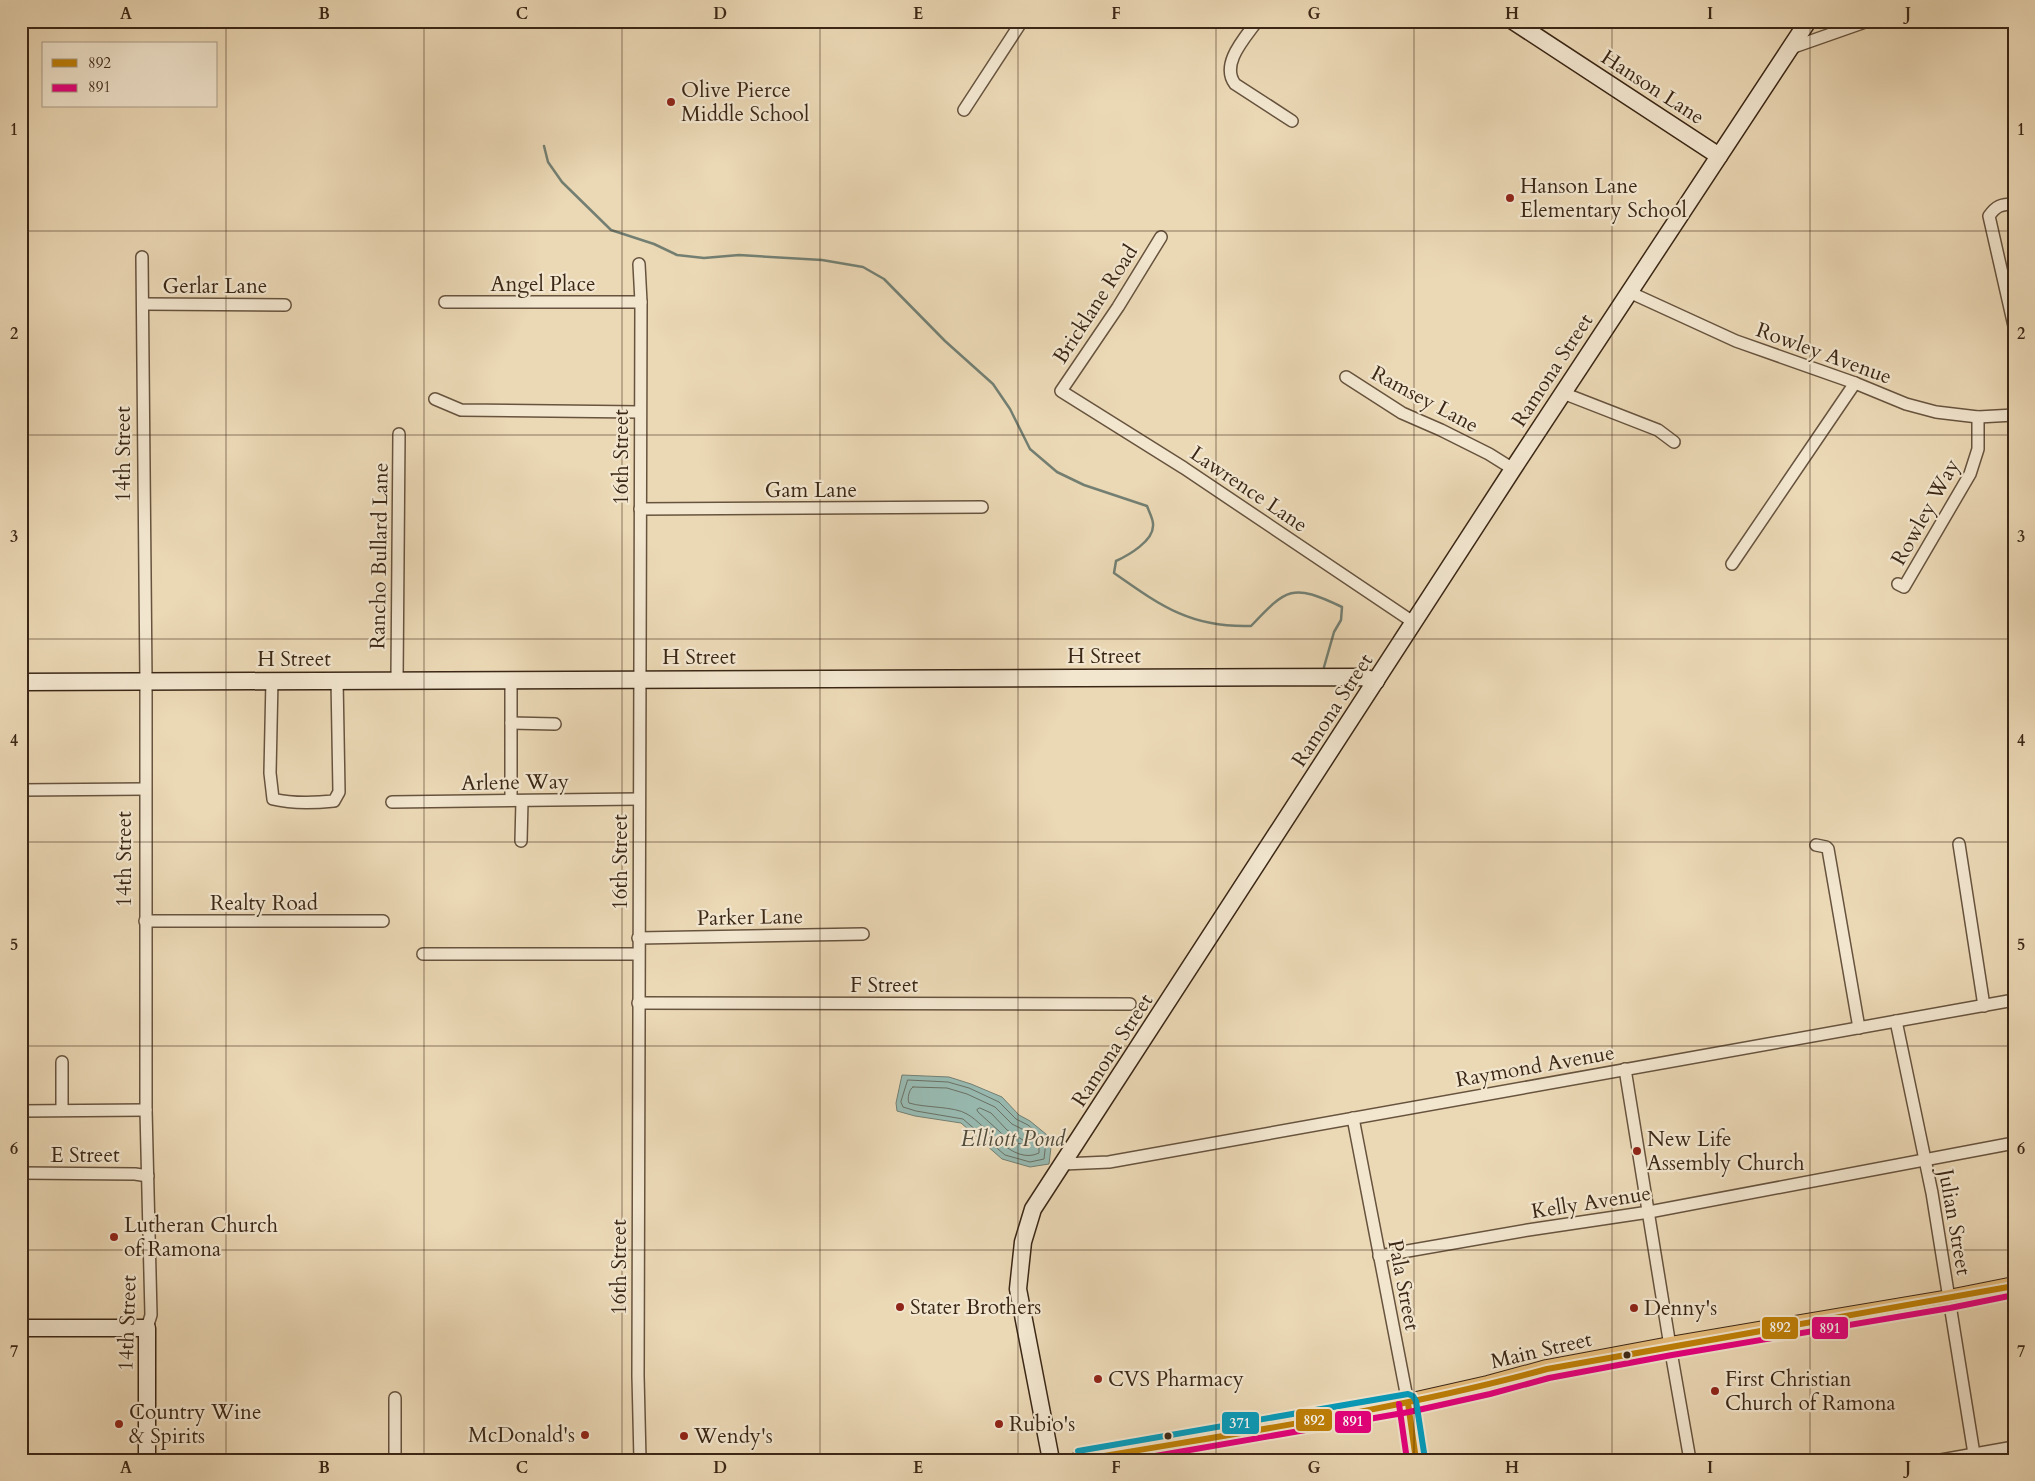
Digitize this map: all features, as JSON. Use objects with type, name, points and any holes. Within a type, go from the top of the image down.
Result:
[{"type":"main road","name":"Main Street","points":[[1080,1460],[1408,1403],[1488,1385],[1547,1369],[2014,1286]]},
{"type":"street","points":[[964,110],[1022,21]]},
{"type":"street","points":[[1257,21],[1232,59],[1229,71],[1230,77],[1235,84],[1292,121]]},
{"type":"street","name":"Hanson Lane","points":[[1513,21],[1719,156]]},
{"type":"street","name":"Ramona Street","points":[[1051,1460],[1018,1289],[1023,1242],[1033,1209],[1413,622],[1808,21]]},
{"type":"street","points":[[1791,48],[1868,21]]},
{"type":"street","points":[[2014,204],[2002,204],[1995,207],[1989,216],[2014,326]]},
{"type":"street","name":"Bricklane Road","points":[[1061,391],[1118,307],[1161,236]]},
{"type":"street","name":"14th Street","points":[[142,257],[144,304],[146,681],[146,1110],[151,1315],[148,1328],[146,1460]]},
{"type":"street","name":"16th Street","points":[[639,264],[641,302],[638,938],[638,1376],[640,1460]]},
{"type":"street","name":"Rowley Avenue","points":[[1629,292],[1736,340],[1855,383],[1906,404],[1936,412],[1978,417],[2014,415]]},
{"type":"street","name":"Angel Place","points":[[445,302],[641,302]]},
{"type":"street","name":"Gerlar Lane","points":[[144,304],[285,305]]},
{"type":"street","name":"Ramsey Lane","points":[[1346,377],[1402,413],[1489,454],[1513,469]]},
{"type":"street","points":[[1732,564],[1855,383]]},
{"type":"street","name":"Lawrence Lane","points":[[1061,391],[1184,468],[1413,622]]},
{"type":"street","points":[[1563,393],[1658,430],[1674,442]]},
{"type":"street","points":[[435,399],[461,410],[640,412]]},
{"type":"street","name":"Rowley Way","points":[[1898,584],[1904,587],[1970,474],[1978,449],[1978,417]]},
{"type":"street","name":"Rancho Bullard Lane","points":[[397,679],[399,434]]},
{"type":"street","name":"Gam Lane","points":[[640,509],[982,508]]},
{"type":"street","name":"H Street","points":[[21,682],[639,678],[1326,677],[1362,677],[1376,681]]},
{"type":"street","points":[[512,679],[511,722],[521,841]]},
{"type":"street","points":[[272,680],[270,773],[273,800],[319,802],[334,801],[339,792],[337,680]]},
{"type":"street","points":[[511,722],[556,724]]},
{"type":"street","points":[[21,790],[145,790]]},
{"type":"street","name":"Arlene Way","points":[[392,802],[639,799]]},
{"type":"street","points":[[1959,844],[1984,1006]]},
{"type":"street","points":[[1816,845],[1828,849],[1859,1028]]},
{"type":"street","name":"Realty Road","points":[[145,921],[383,921]]},
{"type":"street","name":"Parker Lane","points":[[638,938],[863,934]]},
{"type":"street","points":[[423,954],[638,954]]},
{"type":"street","name":"Raymond Avenue","points":[[1063,1164],[1109,1162],[2014,1000]]},
{"type":"street","name":"F Street","points":[[638,1003],[1130,1004]]},
{"type":"street","name":"Julian Street","points":[[1896,1021],[1925,1161],[1975,1457]]},
{"type":"street","points":[[62,1062],[62,1110]]},
{"type":"street","points":[[1625,1069],[1690,1460]]},
{"type":"street","points":[[21,1111],[146,1110]]},
{"type":"street","name":"Pala Street","points":[[1353,1118],[1408,1403],[1416,1460]]},
{"type":"street","name":"Kelly Avenue","points":[[1379,1256],[1528,1230],[1648,1212],[2014,1143]]},
{"type":"street","name":"E Street","points":[[21,1173],[135,1174],[148,1176]]},
{"type":"street","points":[[21,1328],[148,1328]]},
{"type":"street","points":[[395,1398],[395,1460]]},
{"type":"street","points":[[1941,1460],[1975,1457],[2014,1447]]},
{"type":"water","name":"Elliott Pond","points":[[902,1075],[949,1077],[1002,1097],[1019,1115],[1030,1121],[1052,1139],[1049,1164],[1030,1167],[1002,1159],[961,1123],[915,1116],[897,1111],[896,1103]]},
{"type":"waterway","points":[[544,146],[548,162],[562,182],[611,230],[654,244],[677,255],[704,258],[739,255],[822,260],[863,267],[884,279],[945,341],[993,384],[1010,409],[1030,449],[1057,472],[1084,485],[1147,506],[1153,521],[1152,532],[1139,547],[1116,561],[1114,573],[1162,605],[1178,613],[1194,619],[1230,626],[1251,626],[1273,604],[1291,593],[1301,592],[1325,599],[1342,607],[1341,620],[1334,632],[1324,667]]},
{"type":"transit line","name":"892","points":[[1080,1460],[1373,1409],[1489,1384],[1547,1369],[2014,1286]]},
{"type":"transit line","name":"891","points":[[1132,1460],[1409,1412],[1490,1394],[1549,1378],[1672,1355],[1950,1308],[2014,1295]]},
{"type":"transit line","name":"371","points":[[1078,1451],[1408,1394],[1413,1396],[1416,1401],[1425,1459]]},
{"type":"transit line","name":"892","points":[[1408,1403],[1416,1460]]},
{"type":"transit line","name":"891","points":[[1399,1404],[1407,1460]]},
{"type":"place","name":"Olive Pierce Middle School","points":[[671,102]]},
{"type":"place","name":"Hanson Lane Elementary School","points":[[1510,198]]},
{"type":"place","name":"New Life Assembly Church","points":[[1637,1151]]},
{"type":"place","name":"Lutheran Church of Ramona","points":[[114,1237]]},
{"type":"place","name":"Stater Brothers","points":[[900,1307]]},
{"type":"place","name":"Denny's","points":[[1634,1308]]},
{"type":"place","name":"CVS Pharmacy","points":[[1098,1379]]},
{"type":"place","name":"First Christian Church of Ramona","points":[[1715,1391]]},
{"type":"place","name":"Country Wine & Spirits","points":[[119,1424]]},
{"type":"place","name":"Rubio's","points":[[999,1424]]},
{"type":"place","name":"McDonald's","points":[[585,1435]]},
{"type":"place","name":"Wendy's","points":[[684,1436]]}]
